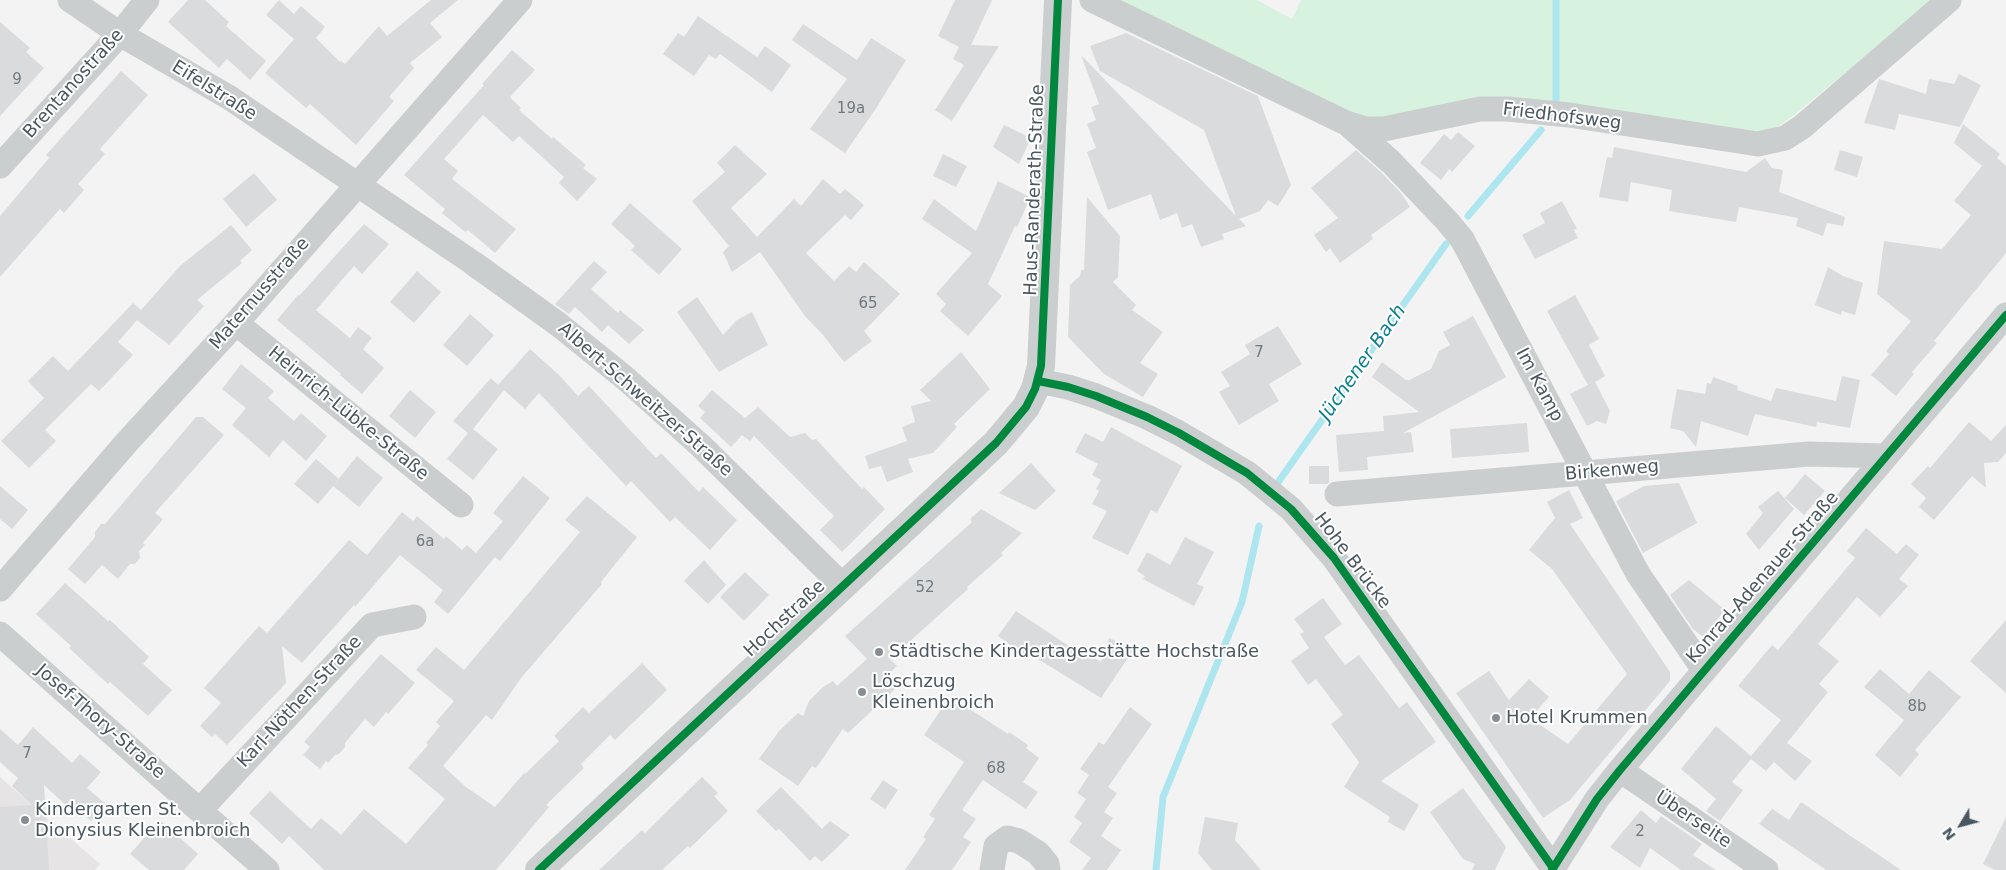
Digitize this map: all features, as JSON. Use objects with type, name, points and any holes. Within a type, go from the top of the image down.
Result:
[{"type":"street","name":"Eifelstraße","points":[[70,0],[120,34],[230,98],[356,184]]},
{"type":"street","name":"Brentanostraße","points":[[0,166],[120,34],[147,0]]},
{"type":"street","name":"Maternusstraße","points":[[0,589],[127,442],[236,322],[520,0]]},
{"type":"street","name":"Haus-Randerath-Straße","points":[[1038,381],[1044,309],[1058,0]]},
{"type":"street","name":"Friedhofsweg","points":[[1092,0],[1346,123],[1365,129],[1384,128],[1480,109],[1507,109],[1568,115],[1747,143],[1767,143],[1785,138],[1802,127],[1949,0]]},
{"type":"street","name":"Im Kamp","points":[[1346,123],[1366,138],[1391,162],[1462,239],[1638,574],[1704,670]]},
{"type":"street","name":"Albert-Schweitzer-Straße","points":[[356,184],[519,296],[592,350],[701,446],[843,586]]},
{"type":"street","name":"Konrad-Adenauer-Straße","points":[[1552,869],[1597,799],[1620,770],[2006,315]]},
{"type":"street","name":"Heinrich-Lübke-Straße","points":[[236,322],[461,505]]},
{"type":"street","name":"Hochstraße","points":[[539,870],[1008,430],[1026,408],[1038,381]]},
{"type":"street","name":"Hohe Brücke","points":[[1038,381],[1068,387],[1096,396],[1147,417],[1179,433],[1247,473],[1291,509],[1315,534],[1334,558],[1552,869]]},
{"type":"street","name":"Birkenweg","points":[[1337,494],[1809,454],[1886,456]]},
{"type":"street","name":"Karl-Nöthen-Straße","points":[[200,810],[372,625],[414,617]]},
{"type":"street","name":"Josef-Thory-Straße","points":[[0,634],[267,870]]},
{"type":"street","name":"Überseite","points":[[1620,770],[1766,870]]},
{"type":"street","points":[[992,870],[996,846],[1006,838],[1020,841],[1038,853],[1047,864],[1048,870]]},
{"type":"shaded area","name":"Kindergarten St. Dionysius Kleinenbroich","points":[[0,777],[100,864],[95,870],[0,870]]},
{"type":"green space","points":[[1103,0],[1257,0],[1292,19],[1301,0],[1933,0],[1793,116],[1777,127],[1755,134],[1583,109],[1372,123]]},
{"type":"building","points":[[188,0],[205,0],[229,22],[226,26],[266,61],[250,80],[227,59],[219,68],[168,22]]},
{"type":"building","points":[[279,0],[294,14],[301,6],[325,27],[316,38],[340,62],[345,64],[379,26],[387,36],[431,0],[458,0],[430,23],[442,37],[410,63],[414,68],[389,97],[394,101],[356,145],[310,104],[306,108],[265,73],[294,39],[266,15]]},
{"type":"building","points":[[955,0],[992,0],[971,45],[999,46],[952,121],[935,110],[964,65],[953,59],[959,47],[938,36]]},
{"type":"building","points":[[698,16],[757,57],[765,46],[791,65],[772,92],[720,54],[716,59],[709,55],[694,76],[663,54],[678,33],[684,37]]},
{"type":"building","points":[[0,22],[30,48],[26,52],[44,68],[0,116]]},
{"type":"building","points":[[803,24],[857,60],[871,38],[906,60],[875,110],[845,153],[810,129],[847,79],[792,40]]},
{"type":"building","points":[[1126,33],[1258,96],[1291,185],[1278,206],[1268,200],[1260,211],[1239,219],[1246,226],[1222,234],[1224,239],[1201,247],[1192,224],[1182,228],[1177,213],[1160,220],[1151,194],[1108,210],[1087,152],[1096,148],[1087,124],[1096,120],[1091,107],[1099,104],[1081,55],[1236,216],[1204,130],[1100,71],[1090,46]]},
{"type":"building","points":[[512,50],[535,70],[510,97],[521,108],[519,110],[586,165],[583,168],[597,179],[577,201],[559,183],[564,177],[519,136],[513,142],[483,115],[444,159],[458,171],[452,179],[516,229],[495,253],[468,230],[465,232],[442,213],[445,209],[404,175],[484,85],[482,84]]},
{"type":"building","points":[[121,71],[148,95],[100,149],[105,154],[78,184],[84,190],[64,213],[60,209],[0,277],[0,216],[49,158],[46,155]]},
{"type":"building","points":[[1959,74],[1981,85],[1960,127],[1899,114],[1895,130],[1864,123],[1879,79],[1926,94],[1929,79],[1954,84]]},
{"type":"building","points":[[1963,124],[2000,154],[1997,158],[2006,166],[2006,253],[1934,341],[1937,343],[1912,372],[1914,374],[1896,396],[1871,375],[1889,354],[1886,351],[1911,321],[1877,294],[1884,241],[1942,249],[1971,215],[1954,201],[1982,166],[1954,143]]},
{"type":"building","points":[[1004,125],[1031,138],[1019,164],[993,147]]},
{"type":"building","points":[[1458,132],[1475,146],[1452,172],[1449,169],[1441,180],[1420,163],[1444,134],[1451,140]]},
{"type":"building","points":[[735,145],[767,174],[731,208],[757,237],[794,199],[801,206],[823,179],[840,194],[845,189],[864,205],[851,220],[845,215],[806,253],[834,281],[849,266],[856,272],[864,262],[900,294],[864,331],[872,341],[844,362],[805,316],[760,252],[732,272],[723,252],[729,246],[692,201],[725,172],[717,163]]},
{"type":"building","points":[[1614,147],[1746,172],[1765,158],[1772,168],[1783,170],[1779,192],[1845,217],[1843,226],[1827,223],[1823,236],[1796,226],[1798,218],[1739,207],[1736,222],[1669,211],[1672,190],[1631,182],[1628,202],[1599,197],[1607,157],[1612,158]]},
{"type":"building","points":[[1356,150],[1401,193],[1410,207],[1371,235],[1373,239],[1340,263],[1330,248],[1326,252],[1314,235],[1338,218],[1311,188]]},
{"type":"building","points":[[1840,150],[1863,157],[1857,177],[1834,170]]},
{"type":"building","points":[[943,154],[967,166],[956,187],[933,176]]},
{"type":"building","points":[[254,173],[277,200],[246,227],[223,199]]},
{"type":"building","points":[[998,181],[1028,196],[1028,203],[988,284],[1002,296],[968,336],[940,311],[946,304],[936,294],[972,253],[922,219],[934,199],[976,231]]},
{"type":"building","points":[[1087,197],[1120,236],[1118,277],[1113,282],[1136,305],[1132,310],[1163,332],[1140,363],[1158,374],[1143,397],[1104,374],[1068,337],[1070,285],[1080,276],[1081,270],[1084,270]]},
{"type":"building","points":[[1562,201],[1577,229],[1574,230],[1578,238],[1535,259],[1522,235],[1545,223],[1540,213]]},
{"type":"building","points":[[630,203],[682,249],[659,275],[631,250],[635,246],[611,224]]},
{"type":"building","points":[[364,224],[389,244],[362,274],[354,266],[316,310],[350,338],[358,327],[372,338],[363,349],[384,368],[362,394],[277,320]]},
{"type":"building","points":[[231,225],[252,250],[240,261],[242,263],[197,300],[204,306],[169,345],[137,320],[118,342],[133,355],[99,391],[91,384],[45,430],[56,441],[29,468],[1,441],[44,398],[28,381],[53,356],[68,371],[133,303],[141,310],[180,266]]},
{"type":"building","points":[[594,261],[607,272],[591,289],[618,313],[620,310],[644,330],[629,344],[608,325],[602,332],[575,307],[569,314],[555,304]]},
{"type":"building","points":[[1828,267],[1843,276],[1863,283],[1855,315],[1842,311],[1841,315],[1815,305]]},
{"type":"building","points":[[417,271],[441,292],[414,323],[390,302]]},
{"type":"building","points":[[1575,295],[1599,339],[1589,345],[1605,376],[1595,382],[1610,411],[1606,424],[1597,421],[1587,426],[1570,394],[1588,385],[1547,311]]},
{"type":"building","points":[[697,297],[723,335],[737,320],[752,312],[768,345],[719,372],[677,312]]},
{"type":"building","points":[[470,314],[494,335],[467,366],[443,345]]},
{"type":"building","points":[[1473,316],[1506,377],[1403,433],[1411,432],[1414,452],[1367,457],[1368,470],[1339,472],[1336,435],[1384,431],[1383,416],[1419,412],[1372,377],[1382,362],[1406,380],[1431,369],[1439,351],[1450,345],[1443,332]]},
{"type":"building","points":[[1278,326],[1302,364],[1269,384],[1279,401],[1239,425],[1219,392],[1230,386],[1221,372],[1250,354],[1245,345]]},
{"type":"building","points":[[530,349],[559,375],[578,396],[589,386],[656,458],[661,453],[699,492],[703,487],[737,520],[710,550],[675,517],[670,522],[631,481],[626,486],[539,393],[525,409],[504,390],[473,429],[498,449],[473,480],[447,459],[468,433],[453,421],[491,378],[498,385]]},
{"type":"building","points":[[961,352],[990,389],[954,424],[957,427],[933,453],[908,459],[913,472],[887,482],[881,466],[869,469],[865,456],[907,441],[902,427],[915,422],[911,406],[931,401],[920,390]]},
{"type":"building","points":[[241,364],[274,391],[268,398],[294,421],[301,413],[327,436],[306,461],[283,440],[269,457],[232,425],[246,408],[222,389]]},
{"type":"building","points":[[1842,376],[1860,380],[1850,428],[1817,422],[1816,427],[1755,414],[1748,436],[1701,421],[1696,447],[1683,431],[1670,428],[1677,389],[1705,394],[1707,383],[1711,384],[1713,377],[1738,386],[1737,390],[1771,401],[1776,388],[1836,401]]},
{"type":"building","points":[[410,390],[436,412],[415,438],[389,416]]},
{"type":"building","points":[[712,390],[745,418],[758,407],[790,437],[805,433],[812,440],[816,439],[862,489],[864,487],[885,509],[842,552],[820,530],[834,516],[754,436],[750,441],[742,435],[731,447],[700,418],[705,412],[698,406]]},
{"type":"building","points":[[196,417],[203,417],[224,435],[155,513],[163,519],[143,543],[145,545],[139,551],[140,558],[135,564],[130,564],[118,579],[102,565],[85,584],[68,569],[95,537],[95,532],[101,524],[105,524]]},
{"type":"building","points":[[1969,422],[1991,441],[2006,425],[2006,453],[1998,462],[1984,463],[1986,488],[1972,476],[1934,520],[1919,507],[1926,498],[1911,484],[1928,466],[1930,468]]},
{"type":"building","points":[[1527,423],[1529,452],[1452,458],[1450,429]]},
{"type":"building","points":[[1111,427],[1182,466],[1157,513],[1151,510],[1128,555],[1092,538],[1107,511],[1092,504],[1099,491],[1096,489],[1101,480],[1092,475],[1098,464],[1075,452],[1085,433],[1103,442]]},
{"type":"building","points":[[357,456],[383,478],[359,507],[333,486]]},
{"type":"building","points":[[316,459],[339,479],[318,504],[294,484]]},
{"type":"building","points":[[1031,463],[1056,491],[1035,510],[999,493]]},
{"type":"building","points":[[1309,466],[1329,466],[1329,482],[1327,484],[1309,484]]},
{"type":"building","points":[[1805,474],[1825,491],[1804,515],[1785,498]]},
{"type":"building","points":[[523,476],[550,498],[500,561],[495,557],[448,614],[434,602],[443,590],[400,555],[355,607],[354,605],[302,663],[282,646],[286,683],[227,745],[215,734],[212,737],[200,726],[221,703],[204,688],[259,626],[267,633],[349,540],[367,555],[402,512],[413,521],[417,516],[444,539],[446,536],[462,550],[467,545],[476,553],[503,521],[493,513]]},
{"type":"building","points":[[1679,483],[1697,523],[1643,553],[1616,501],[1644,486]]},
{"type":"building","points":[[0,486],[28,510],[12,529],[0,519]]},
{"type":"building","points":[[1569,490],[1583,518],[1570,524],[1670,672],[1670,681],[1570,800],[1543,818],[1456,693],[1489,671],[1509,700],[1529,679],[1549,697],[1530,718],[1568,744],[1627,674],[1552,569],[1529,550],[1555,518],[1547,502]]},
{"type":"building","points":[[1778,491],[1794,509],[1759,550],[1746,534],[1763,513],[1758,507]]},
{"type":"building","points":[[587,496],[637,537],[601,582],[602,584],[521,678],[492,720],[486,715],[443,766],[466,787],[495,807],[524,773],[559,741],[554,736],[583,707],[589,713],[642,663],[667,690],[615,740],[610,735],[581,764],[584,768],[546,805],[549,807],[496,870],[324,870],[289,836],[282,844],[249,813],[270,791],[311,829],[321,818],[341,835],[364,809],[406,844],[445,799],[408,768],[428,745],[426,743],[440,726],[436,722],[454,701],[416,670],[436,647],[464,670],[580,532],[565,520]]},
{"type":"building","points":[[981,509],[1022,533],[1001,553],[1003,555],[967,587],[968,589],[890,659],[897,666],[884,678],[895,689],[848,733],[843,729],[816,768],[812,766],[798,786],[759,759],[779,731],[798,713],[803,716],[809,701],[823,687],[833,681],[837,686],[867,659],[845,636],[972,522],[970,519]]},
{"type":"building","points":[[1866,528],[1897,554],[1906,544],[1919,555],[1899,579],[1908,586],[1880,617],[1857,597],[1818,644],[1839,661],[1819,684],[1828,692],[1787,743],[1812,761],[1795,781],[1774,762],[1766,771],[1751,759],[1732,782],[1743,790],[1720,821],[1706,811],[1716,799],[1681,769],[1716,726],[1751,756],[1781,720],[1738,686],[1772,645],[1778,650],[1855,558],[1847,551]]},
{"type":"building","points":[[1185,537],[1214,552],[1197,584],[1204,587],[1194,606],[1143,579],[1145,576],[1137,571],[1147,552],[1170,565]]},
{"type":"building","points":[[704,560],[726,585],[708,604],[684,581]]},
{"type":"building","points":[[745,572],[769,595],[744,621],[720,597]]},
{"type":"building","points":[[1689,580],[1725,610],[1703,637],[1693,629],[1670,595]]},
{"type":"building","points":[[65,583],[108,621],[110,620],[149,657],[143,664],[172,690],[148,716],[110,682],[108,684],[36,614]]},
{"type":"building","points":[[1323,598],[1342,624],[1324,637],[1345,665],[1359,655],[1399,708],[1407,702],[1436,742],[1381,781],[1419,805],[1404,831],[1388,822],[1390,817],[1344,787],[1359,762],[1331,724],[1343,715],[1316,679],[1308,685],[1291,661],[1309,648],[1300,634],[1304,632],[1294,619]]},
{"type":"building","points":[[1016,611],[1072,648],[1074,645],[1101,662],[1109,638],[1134,649],[1101,698],[1030,654],[1027,657],[998,636]]},
{"type":"building","points":[[2006,620],[2006,693],[1970,661]]},
{"type":"building","points":[[381,654],[415,683],[374,727],[365,719],[345,743],[345,747],[339,754],[335,755],[328,763],[326,761],[320,769],[303,755],[310,747],[304,742]]},
{"type":"building","points":[[1880,669],[1909,694],[1929,670],[1961,697],[1915,750],[1919,754],[1900,777],[1875,755],[1904,720],[1864,687]]},
{"type":"building","points":[[948,699],[963,709],[965,706],[1028,745],[1026,748],[1039,758],[1023,782],[1038,792],[1026,809],[983,780],[962,810],[976,819],[963,837],[971,842],[952,870],[905,870],[926,839],[923,837],[935,819],[929,815],[964,762],[924,735]]},
{"type":"building","points":[[1130,707],[1152,724],[1108,787],[1117,793],[1104,812],[1113,818],[1101,836],[1121,850],[1107,870],[1082,870],[1091,858],[1069,842],[1082,823],[1074,817],[1086,799],[1077,793],[1089,775],[1080,769],[1099,742],[1104,745]]},
{"type":"building","points":[[33,727],[72,763],[80,754],[101,772],[87,788],[106,804],[91,821],[72,804],[69,808],[44,785],[49,870],[0,870],[0,807],[32,805],[12,786],[18,778],[0,762],[0,729],[18,745]]},
{"type":"building","points":[[702,777],[718,793],[714,796],[728,811],[690,848],[688,846],[662,870],[599,870],[642,830],[645,833]]},
{"type":"building","points":[[883,780],[898,790],[885,809],[870,799]]},
{"type":"building","points":[[781,787],[822,829],[830,821],[850,835],[822,862],[815,856],[810,861],[779,829],[776,831],[756,811]]},
{"type":"building","points":[[1463,788],[1506,847],[1495,870],[1472,870],[1475,864],[1463,859],[1430,812]]},
{"type":"building","points":[[1801,802],[1901,870],[1826,870],[1759,824],[1772,809],[1789,820]]},
{"type":"building","points":[[1641,810],[1656,823],[1661,816],[1702,844],[1693,855],[1716,870],[1681,870],[1650,848],[1640,868],[1610,847]]},
{"type":"building","points":[[1205,817],[1238,823],[1235,840],[1261,870],[1212,870],[1198,853]]},
{"type":"building","points":[[2006,817],[2006,870],[1995,870],[1983,864]]},
{"type":"building","points":[[160,820],[198,854],[184,870],[149,870],[130,854]]},
{"type":"waterway","name":"Jüchener Bach","points":[[1556,0],[1556,103]]},
{"type":"waterway","name":"Jüchener Bach","points":[[1468,216],[1541,130]]},
{"type":"waterway","name":"Jüchener Bach","points":[[1279,481],[1446,244]]},
{"type":"waterway","name":"Jüchener Bach","points":[[1156,870],[1163,797],[1242,602],[1259,526]]},
{"type":"cycle path","points":[[539,870],[996,443],[1026,407],[1035,389],[1041,366],[1058,0]]},
{"type":"cycle path","points":[[1552,870],[1597,799],[1620,770],[2006,315]]},
{"type":"cycle path","points":[[1038,381],[1068,387],[1096,396],[1147,417],[1179,433],[1247,473],[1291,509],[1334,558],[1553,868]]},
{"type":"place","name":"Städtische Kindertagesstätte Hochstraße","points":[[879,652]]},
{"type":"place","name":"Löschzug Kleinenbroich","points":[[862,692]]},
{"type":"place","name":"Hotel Krummen","points":[[1496,718]]},
{"type":"place","name":"Kindergarten St. Dionysius Kleinenbroich","points":[[25,820]]}]
